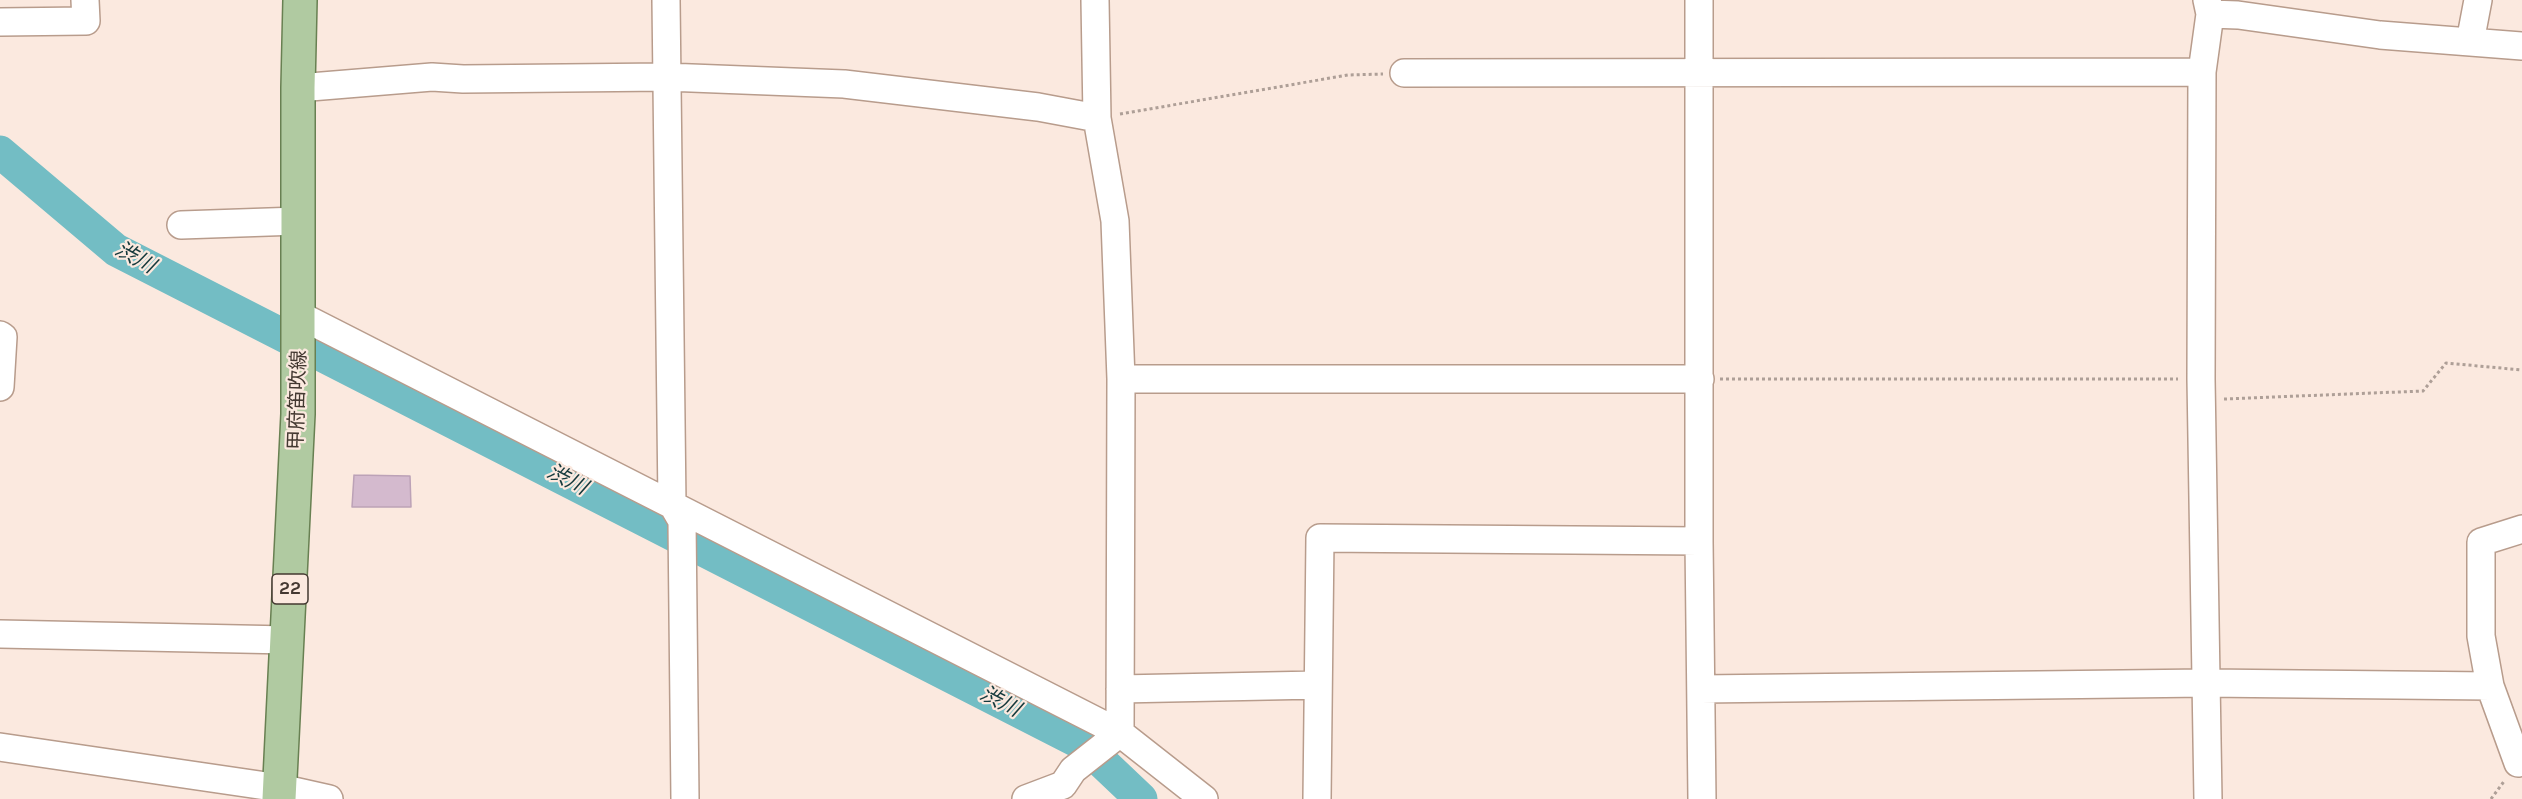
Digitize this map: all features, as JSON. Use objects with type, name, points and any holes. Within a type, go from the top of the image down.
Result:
[{"type":"main road","name":"甲府笛吹線","points":[[279,794],[299,378],[300,0]]},
{"type":"street","points":[[0,22],[86,21],[85,0]]},
{"type":"street","points":[[666,0],[677,513],[683,565],[685,799]]},
{"type":"street","points":[[1026,799],[1063,785],[1072,770],[1112,738],[1120,689],[1120,379],[1115,221],[1097,118],[1095,0]]},
{"type":"street","points":[[1699,0],[1699,541],[1702,799]]},
{"type":"street","points":[[2470,42],[2478,0]]},
{"type":"street","points":[[2208,799],[2201,389],[2202,72],[2209,7],[2238,15],[2380,35],[2522,46]]},
{"type":"street","points":[[1404,73],[2202,72]]},
{"type":"street","points":[[298,88],[432,77],[463,79],[666,76],[844,84],[1038,107],[1097,118]]},
{"type":"street","points":[[180,225],[298,221]]},
{"type":"street","points":[[299,320],[1112,738],[1204,799]]},
{"type":"street","points":[[0,335],[3,338],[0,387]]},
{"type":"street","points":[[1120,379],[1700,379]]},
{"type":"street","points":[[2518,763],[2490,686],[2481,636],[2481,542],[2522,529]]},
{"type":"street","points":[[1317,799],[1320,538],[1699,541]]},
{"type":"street","points":[[0,634],[288,640]]},
{"type":"street","points":[[1701,689],[2206,683],[2490,686]]},
{"type":"street","points":[[1120,689],[1317,686]]},
{"type":"street","points":[[0,747],[279,794],[329,799]]},
{"type":"path","points":[[1097,118],[1348,75],[1404,73]]},
{"type":"path","points":[[1700,379],[2423,391],[2446,363],[2522,370]]},
{"type":"building","points":[[354,475],[410,476],[411,507],[352,507]]},
{"type":"waterway","name":"渋川","points":[[0,152],[116,250],[1083,744],[1141,799]]}]
